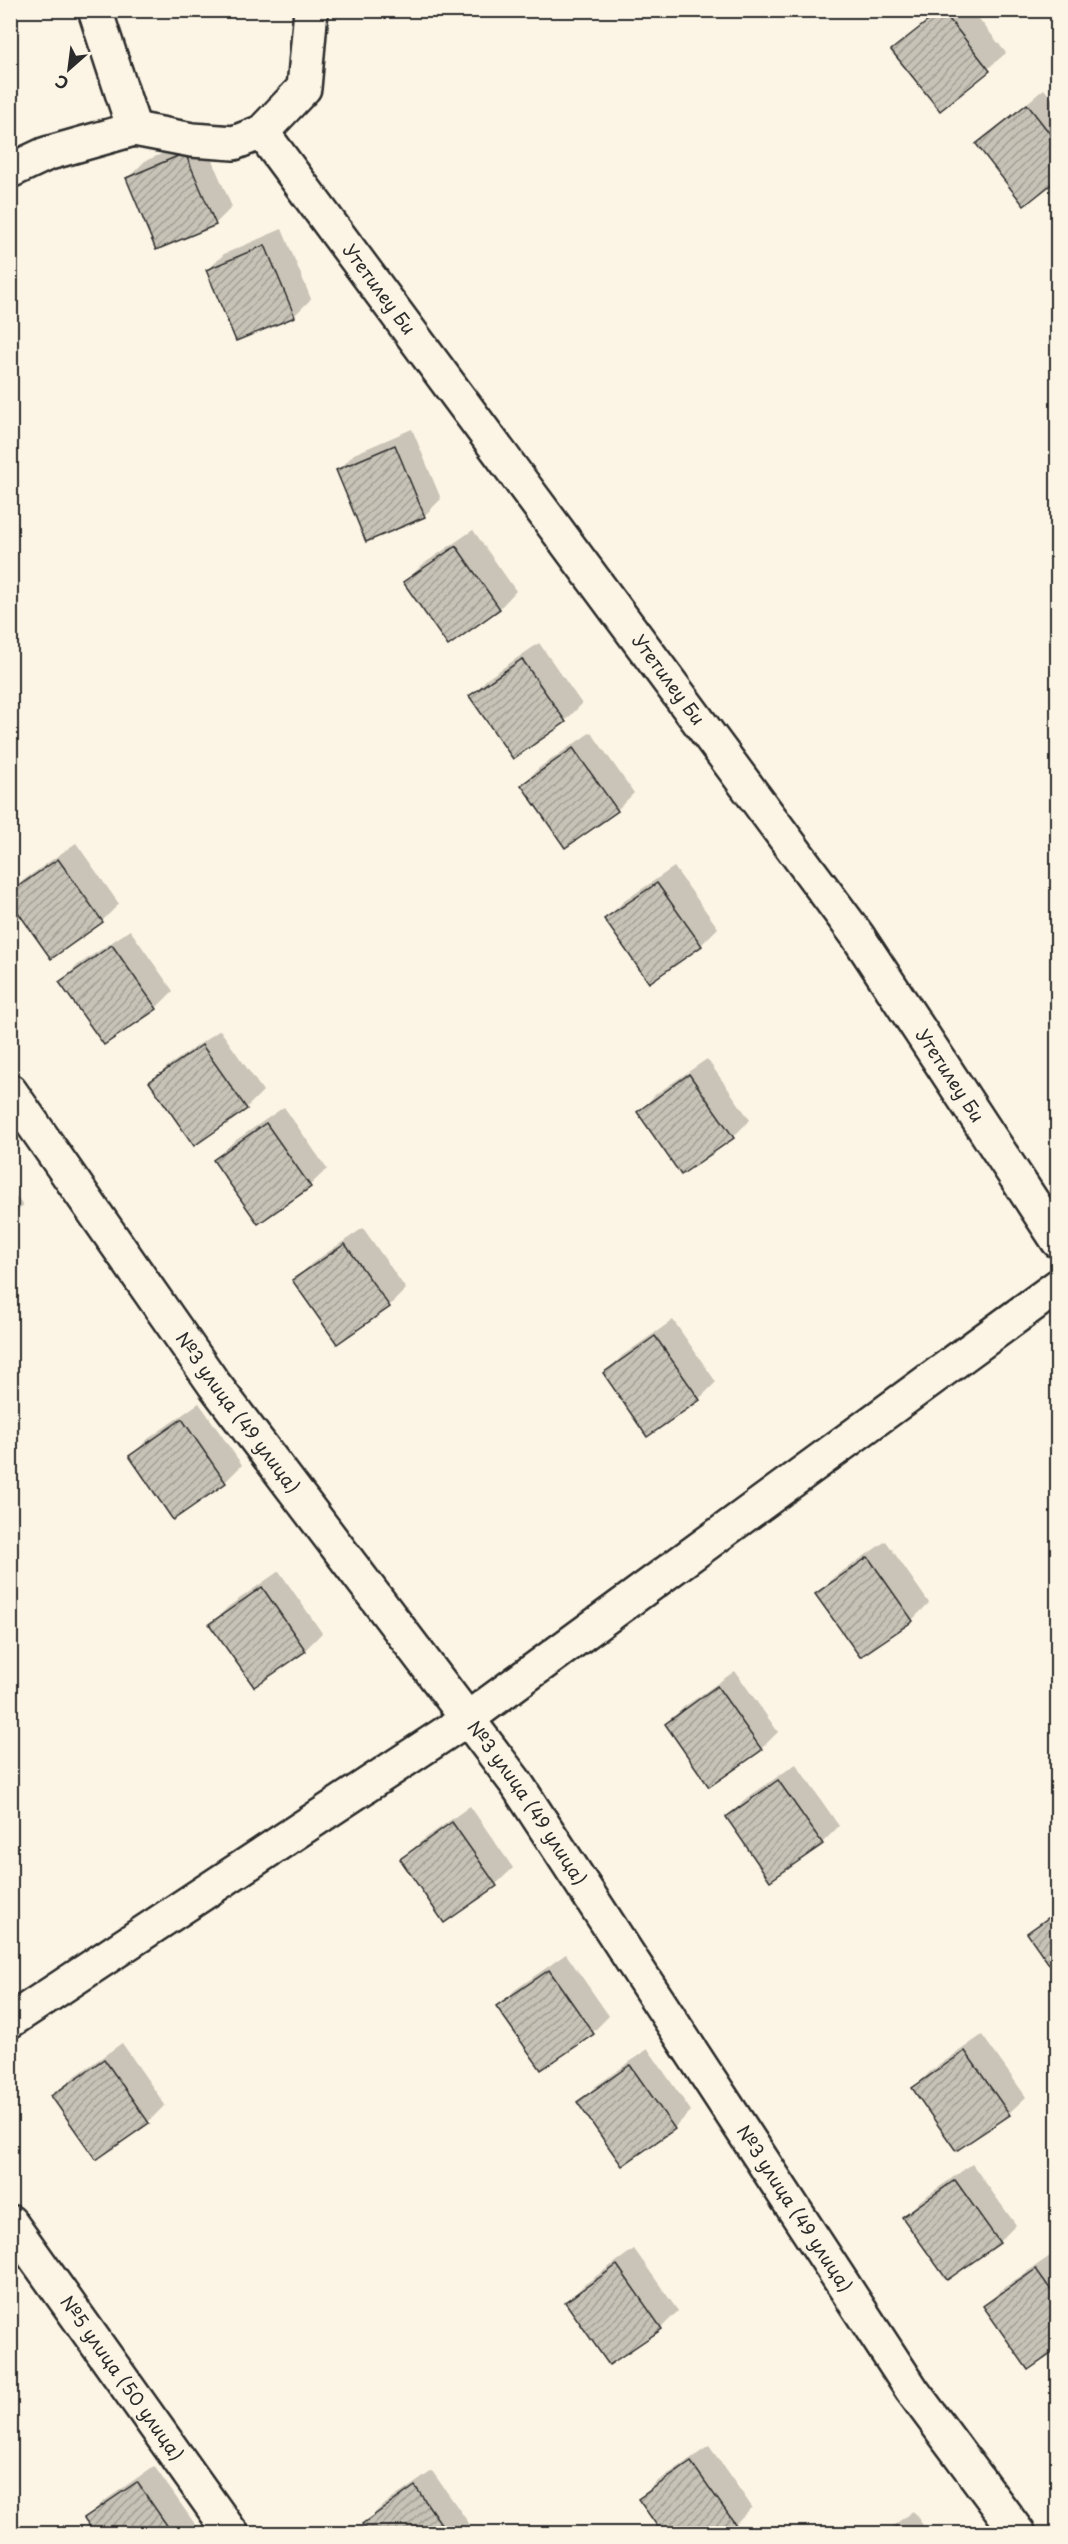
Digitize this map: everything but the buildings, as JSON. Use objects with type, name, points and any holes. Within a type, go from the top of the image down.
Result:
[{"type":"street","points":[[95,10],[134,129]]},
{"type":"street","points":[[10,171],[46,154],[134,129],[192,140],[234,142],[262,132],[304,88],[311,10]]},
{"type":"street","name":"Утетилеу Би","points":[[262,132],[857,934],[1058,1241]]},
{"type":"street","name":"№3 улица (49 улица)","points":[[10,1091],[214,1384],[516,1783],[912,2390],[1019,2534]]},
{"type":"street","points":[[10,2021],[467,1719],[1058,1286]]},
{"type":"street","name":"№5 улица (50 улица)","points":[[10,2222],[232,2534]]}]
